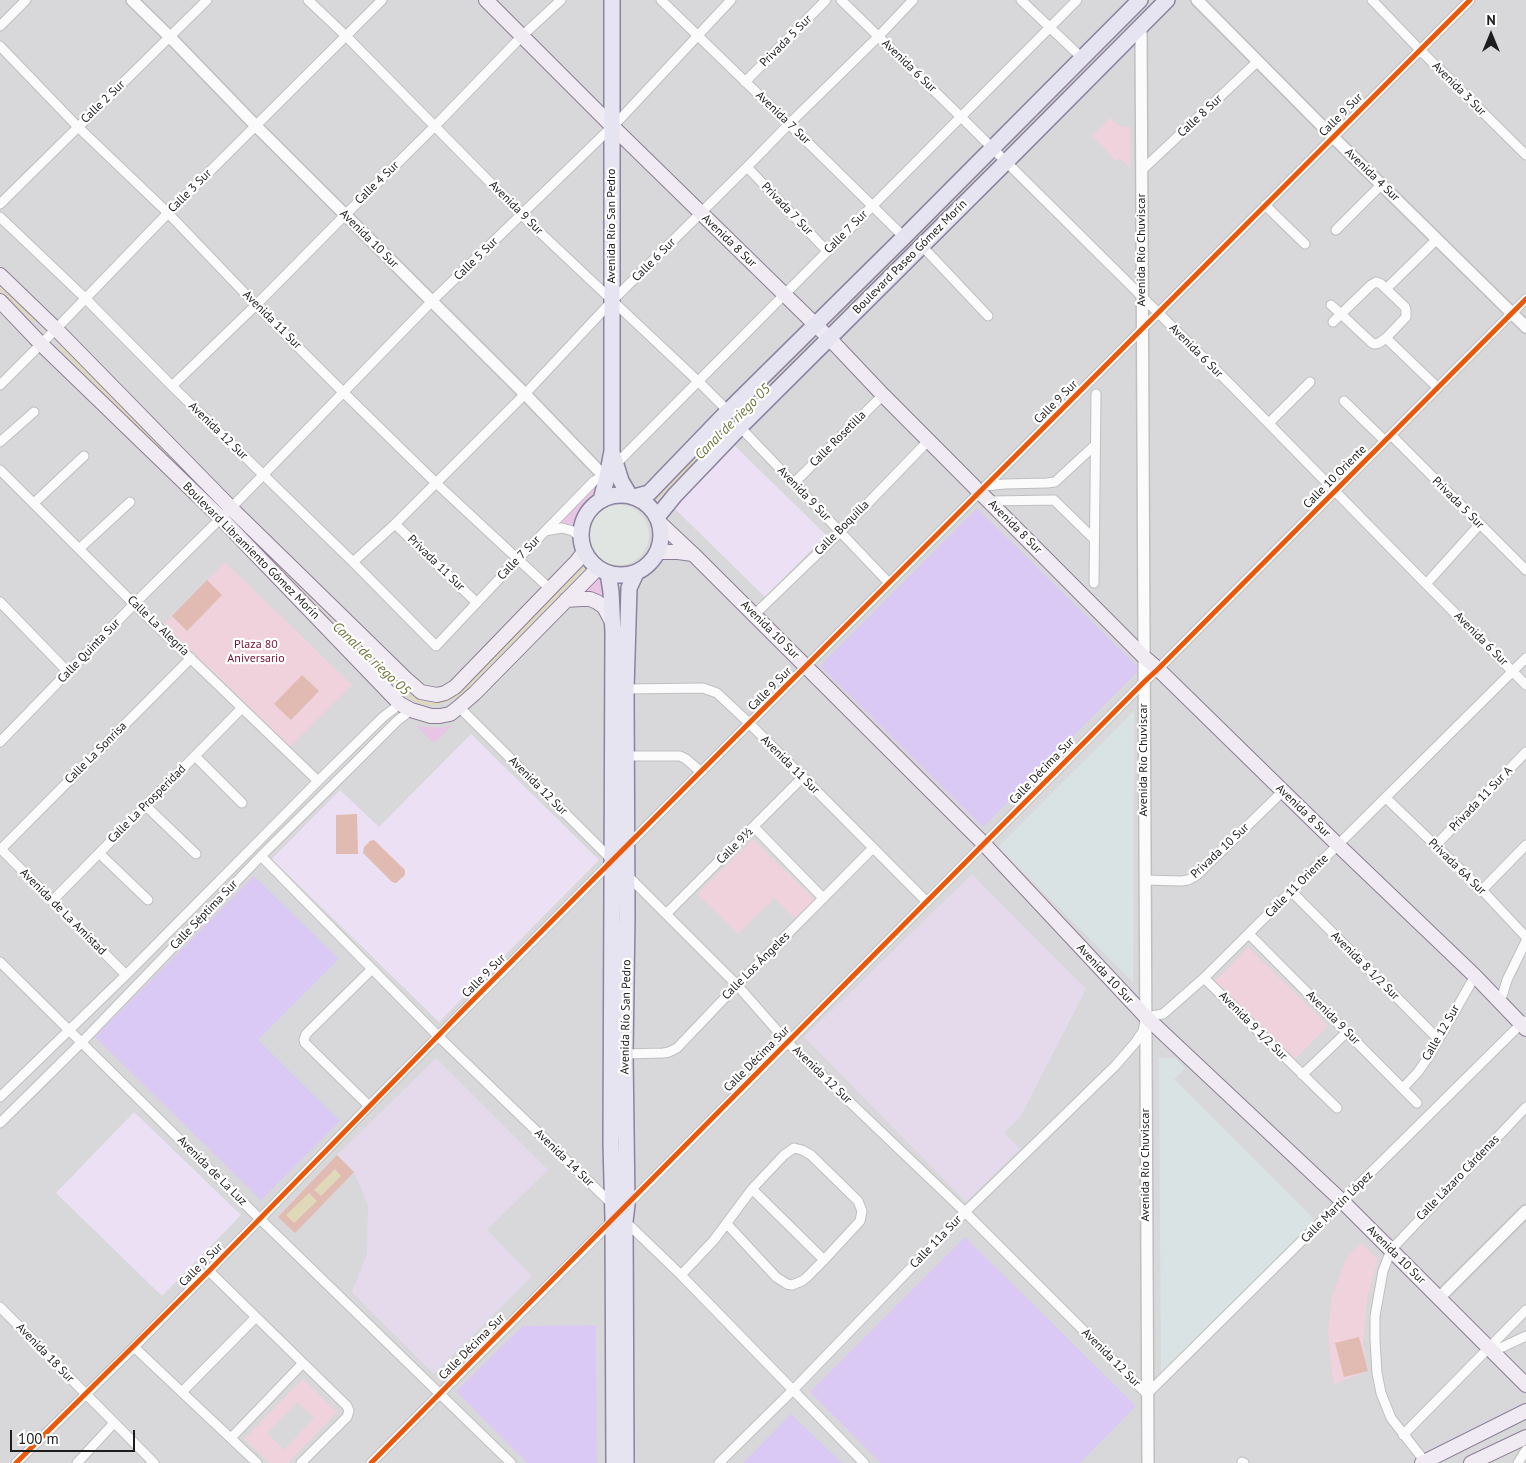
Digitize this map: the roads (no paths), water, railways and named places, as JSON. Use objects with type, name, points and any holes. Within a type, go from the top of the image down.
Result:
[{"type":"main road","name":"Avenida 8 Sur","points":[[486,0],[701,214],[816,325],[929,440],[985,493],[1144,657],[1475,976],[1500,1003],[1524,1024]]},
{"type":"main road","name":"Avenida Río San Pedro","points":[[612,0],[614,458],[624,487],[632,497],[644,502],[651,508],[658,519]]},
{"type":"main road","name":"Boulevard Paseo Gómez Morín","points":[[632,497],[649,493],[728,411],[904,238],[1140,0]]},
{"type":"main road","points":[[1140,27],[1145,0]]},
{"type":"main road","name":"Boulevard Paseo Gómez Morín","points":[[658,519],[675,495],[740,426],[1167,0]]},
{"type":"main road","name":"Boulevard Libramiento Gómez Morín","points":[[0,275],[56,329],[231,508],[421,692],[437,695],[445,693],[455,686],[550,589],[582,545]]},
{"type":"main road","name":"Boulevard Libramiento Gómez Morín","points":[[0,301],[41,344],[221,518],[405,707]]},
{"type":"main road","name":"Avenida Río San Pedro","points":[[582,545],[581,527],[585,516],[601,500],[614,458]]},
{"type":"main road","points":[[601,500],[610,496],[620,495],[632,497]]},
{"type":"main road","points":[[582,545],[590,561],[603,571],[617,575],[636,573],[645,568],[658,552],[662,532],[658,519]]},
{"type":"main road","name":"Avenida 10 Sur","points":[[658,519],[984,844],[1146,1016],[1342,1201],[1526,1385]]},
{"type":"main road","points":[[658,552],[693,554]]},
{"type":"main road","name":"Avenida Río San Pedro","points":[[603,571],[611,592],[612,622],[611,1143],[619,1212],[626,1463]]},
{"type":"main road","points":[[405,707],[432,716],[450,714],[475,693],[566,600],[603,571]]},
{"type":"main road","name":"Avenida Río San Pedro","points":[[614,1463],[619,1212],[625,1054],[627,875],[626,689],[630,588],[636,573]]},
{"type":"main road","points":[[566,600],[581,598],[597,602],[604,607],[612,622]]},
{"type":"main road","points":[[1424,1463],[1526,1411]]},
{"type":"main road","points":[[1471,1463],[1526,1437]]},
{"type":"street","points":[[0,26],[26,0]]},
{"type":"street","name":"Avenida 10 Sur","points":[[132,0],[607,478]]},
{"type":"street","name":"Calle 2 Sur","points":[[0,204],[206,0]]},
{"type":"street","name":"Avenida 9 Sur","points":[[308,0],[522,214],[728,411]]},
{"type":"street","name":"Calle 3 Sur","points":[[0,385],[168,213],[382,0]]},
{"type":"street","name":"Calle 4 Sur","points":[[172,386],[434,127],[522,36],[561,0]]},
{"type":"street","name":"Avenida 7 Sur","points":[[661,0],[904,238]]},
{"type":"street","name":"Calle 5 Sur","points":[[221,518],[432,302],[612,126],[731,0]]},
{"type":"street","name":"Privada 5 Sur","points":[[746,82],[826,0]]},
{"type":"street","name":"Avenida 6 Sur","points":[[841,0],[1269,423],[1526,685]]},
{"type":"street","name":"Calle 6 Sur","points":[[353,562],[395,524],[525,394],[612,301],[913,0]]},
{"type":"street","points":[[1021,0],[1082,58]]},
{"type":"street","name":"Calle 7 Sur","points":[[614,458],[698,381],[1077,0]]},
{"type":"street","name":"Avenida 4 Sur","points":[[1197,0],[1333,138],[1526,327]]},
{"type":"street","name":"Avenida 3 Sur","points":[[1372,0],[1526,155]]},
{"type":"street","name":"Calle 9 Sur","points":[[16,1463],[134,1347],[369,1106],[749,723],[889,583],[985,493],[1142,329],[1470,0]]},
{"type":"street","name":"Avenida Río Chuviscar","points":[[1140,27],[1148,1463]]},
{"type":"street","name":"Avenida 11 Sur","points":[[0,46],[78,127],[168,213],[344,393],[436,483],[550,589]]},
{"type":"street","name":"Calle 8 Sur","points":[[1141,171],[1258,61]]},
{"type":"street","name":"Privada 7 Sur","points":[[747,167],[827,251]]},
{"type":"street","points":[[1336,230],[1382,184]]},
{"type":"street","points":[[1265,206],[1305,244]]},
{"type":"street","name":"Avenida 12 Sur","points":[[0,217],[86,298],[172,386],[353,562],[436,646]]},
{"type":"street","points":[[1386,289],[1438,239]]},
{"type":"street","points":[[922,246],[988,316]]},
{"type":"street","points":[[1331,305],[1341,314],[1372,343],[1374,344],[1386,338],[1404,320],[1406,314],[1405,307],[1376,282],[1371,285],[1341,314],[1333,322]]},
{"type":"street","name":"Calle 10 Oriente","points":[[1158,670],[1526,299]]},
{"type":"street","points":[[1386,338],[1438,388]]},
{"type":"street","points":[[1269,423],[1310,382]]},
{"type":"street","name":"Calle Rosetilla","points":[[794,483],[883,394]]},
{"type":"street","points":[[1094,583],[1096,394]]},
{"type":"street","name":"Privada 5 Sur","points":[[1344,401],[1388,438],[1526,570]]},
{"type":"street","points":[[0,442],[34,412]]},
{"type":"street","name":"Avenida 9 Sur","points":[[740,426],[889,583]]},
{"type":"street","name":"Calle Boquilla","points":[[754,615],[840,532],[929,440]]},
{"type":"street","points":[[985,493],[1004,484],[1047,484],[1055,482],[1095,445]]},
{"type":"street","points":[[34,503],[84,456]]},
{"type":"street","name":"Calle La Alegría","points":[[0,470],[134,604],[318,781]]},
{"type":"street","name":"Calle 7 Sur","points":[[436,646],[594,481],[599,478],[607,478]]},
{"type":"street","points":[[985,493],[1054,500],[1094,539]]},
{"type":"street","points":[[79,549],[130,502]]},
{"type":"street","name":"Calle Quinta Sur","points":[[0,742],[134,604],[221,518]]},
{"type":"street","name":"Privada 11 Sur","points":[[395,524],[477,602]]},
{"type":"street","points":[[1426,584],[1480,524]]},
{"type":"street","points":[[545,531],[554,528],[573,531],[582,545]]},
{"type":"street","points":[[0,602],[68,672]]},
{"type":"street","name":"Calle La Sonrisa","points":[[0,849],[191,658]]},
{"type":"street","name":"Calle 11 Oriente","points":[[1146,1016],[1164,1014],[1204,978],[1526,658]]},
{"type":"street","name":"Calle Décima Sur","points":[[371,1463],[1158,670]]},
{"type":"street","name":"Avenida 11 Sur","points":[[626,689],[708,689],[717,693],[927,902]]},
{"type":"street","name":"Calle Séptima Sur","points":[[0,1097],[126,975],[383,717],[405,707]]},
{"type":"street","name":"Calle Séptima Sur","points":[[0,1123],[82,1042],[261,856],[397,722],[405,707]]},
{"type":"street","name":"Avenida 12 Sur","points":[[459,707],[737,985],[788,1042],[965,1212],[1147,1394]]},
{"type":"street","name":"Calle La Prosperidad","points":[[52,901],[242,708]]},
{"type":"street","name":"Privada 11 Sur A","points":[[1436,846],[1526,752]]},
{"type":"street","points":[[195,756],[242,803]]},
{"type":"street","points":[[626,756],[680,756],[701,772]]},
{"type":"street","name":"Calle 9½","points":[[666,913],[802,778]]},
{"type":"street","name":"Privada 10 Sur","points":[[1145,880],[1181,882],[1188,880],[1197,874],[1282,791]]},
{"type":"street","name":"Privada 6A Sur","points":[[1386,798],[1482,890],[1526,939]]},
{"type":"street","points":[[146,806],[196,854]]},
{"type":"street","points":[[754,827],[824,898]]},
{"type":"street","points":[[1482,890],[1526,845]]},
{"type":"street","name":"Calle Los Ángeles","points":[[625,1054],[673,1051],[873,848]]},
{"type":"street","name":"Avenida de La Amistad","points":[[0,849],[126,975]]},
{"type":"street","points":[[99,852],[148,900]]},
{"type":"street","name":"Avenida 14 Sur","points":[[261,856],[438,1036],[619,1212],[864,1463]]},
{"type":"street","name":"Avenida 8 1/2 Sur","points":[[1292,892],[1438,1040]]},
{"type":"street","name":"Avenida 9 Sur","points":[[1249,934],[1417,1102]]},
{"type":"street","points":[[1500,1003],[1507,980],[1526,939]]},
{"type":"street","name":"Avenida de La Luz","points":[[0,962],[511,1463]]},
{"type":"street","points":[[369,1106],[304,1040],[306,1034],[372,969]]},
{"type":"street","name":"Calle 12 Sur","points":[[1403,1088],[1424,1064],[1475,976]]},
{"type":"street","name":"Avenida 9 1/2 Sur","points":[[1204,978],[1337,1108]]},
{"type":"street","name":"Calle 11a Sur","points":[[719,1463],[793,1390],[965,1212],[1115,1066],[1143,1031],[1146,1016]]},
{"type":"street","name":"Calle Martín López","points":[[1147,1394],[1524,1024]]},
{"type":"street","points":[[1302,1075],[1347,1032]]},
{"type":"street","name":"Calle Lázaro Cárdenas","points":[[1391,1250],[1526,1107]]},
{"type":"street","points":[[681,1275],[727,1224],[752,1189],[790,1150],[798,1148],[811,1155],[858,1201],[862,1211],[860,1221],[824,1260],[802,1281],[792,1285],[787,1284],[776,1276],[727,1224]]},
{"type":"street","points":[[752,1189],[824,1260]]},
{"type":"street","points":[[1439,1298],[1526,1212]]},
{"type":"street","points":[[1391,1250],[1383,1271],[1375,1316],[1377,1373],[1381,1393],[1391,1418],[1424,1463]]},
{"type":"street","points":[[209,1271],[349,1410],[347,1418],[301,1463]]},
{"type":"street","name":"Avenida 18 Sur","points":[[1,1310],[154,1463]]},
{"type":"street","points":[[1403,1435],[1490,1350],[1526,1310]]},
{"type":"street","points":[[182,1392],[256,1317]]},
{"type":"street","points":[[1490,1350],[1526,1336]]},
{"type":"street","points":[[134,1347],[257,1463]]},
{"type":"street","points":[[231,1438],[303,1363]]},
{"type":"street","points":[[77,1463],[114,1423]]},
{"type":"street","points":[[1518,1463],[1526,1450]]},
{"type":"waterway","points":[[1010,146],[1122,34]]},
{"type":"waterway","points":[[832,322],[988,168]]},
{"type":"waterway","points":[[0,287],[34,321]]},
{"type":"waterway","name":"Canal de riego 05","points":[[655,500],[811,344]]},
{"type":"waterway","points":[[60,347],[217,504]]},
{"type":"waterway","name":"Canal de riego 05","points":[[235,522],[342,633],[412,698],[423,703],[441,702],[460,694],[584,568]]},
{"type":"park label","name":"Plaza 80 Aniversario","points":[[256,652]]}]
